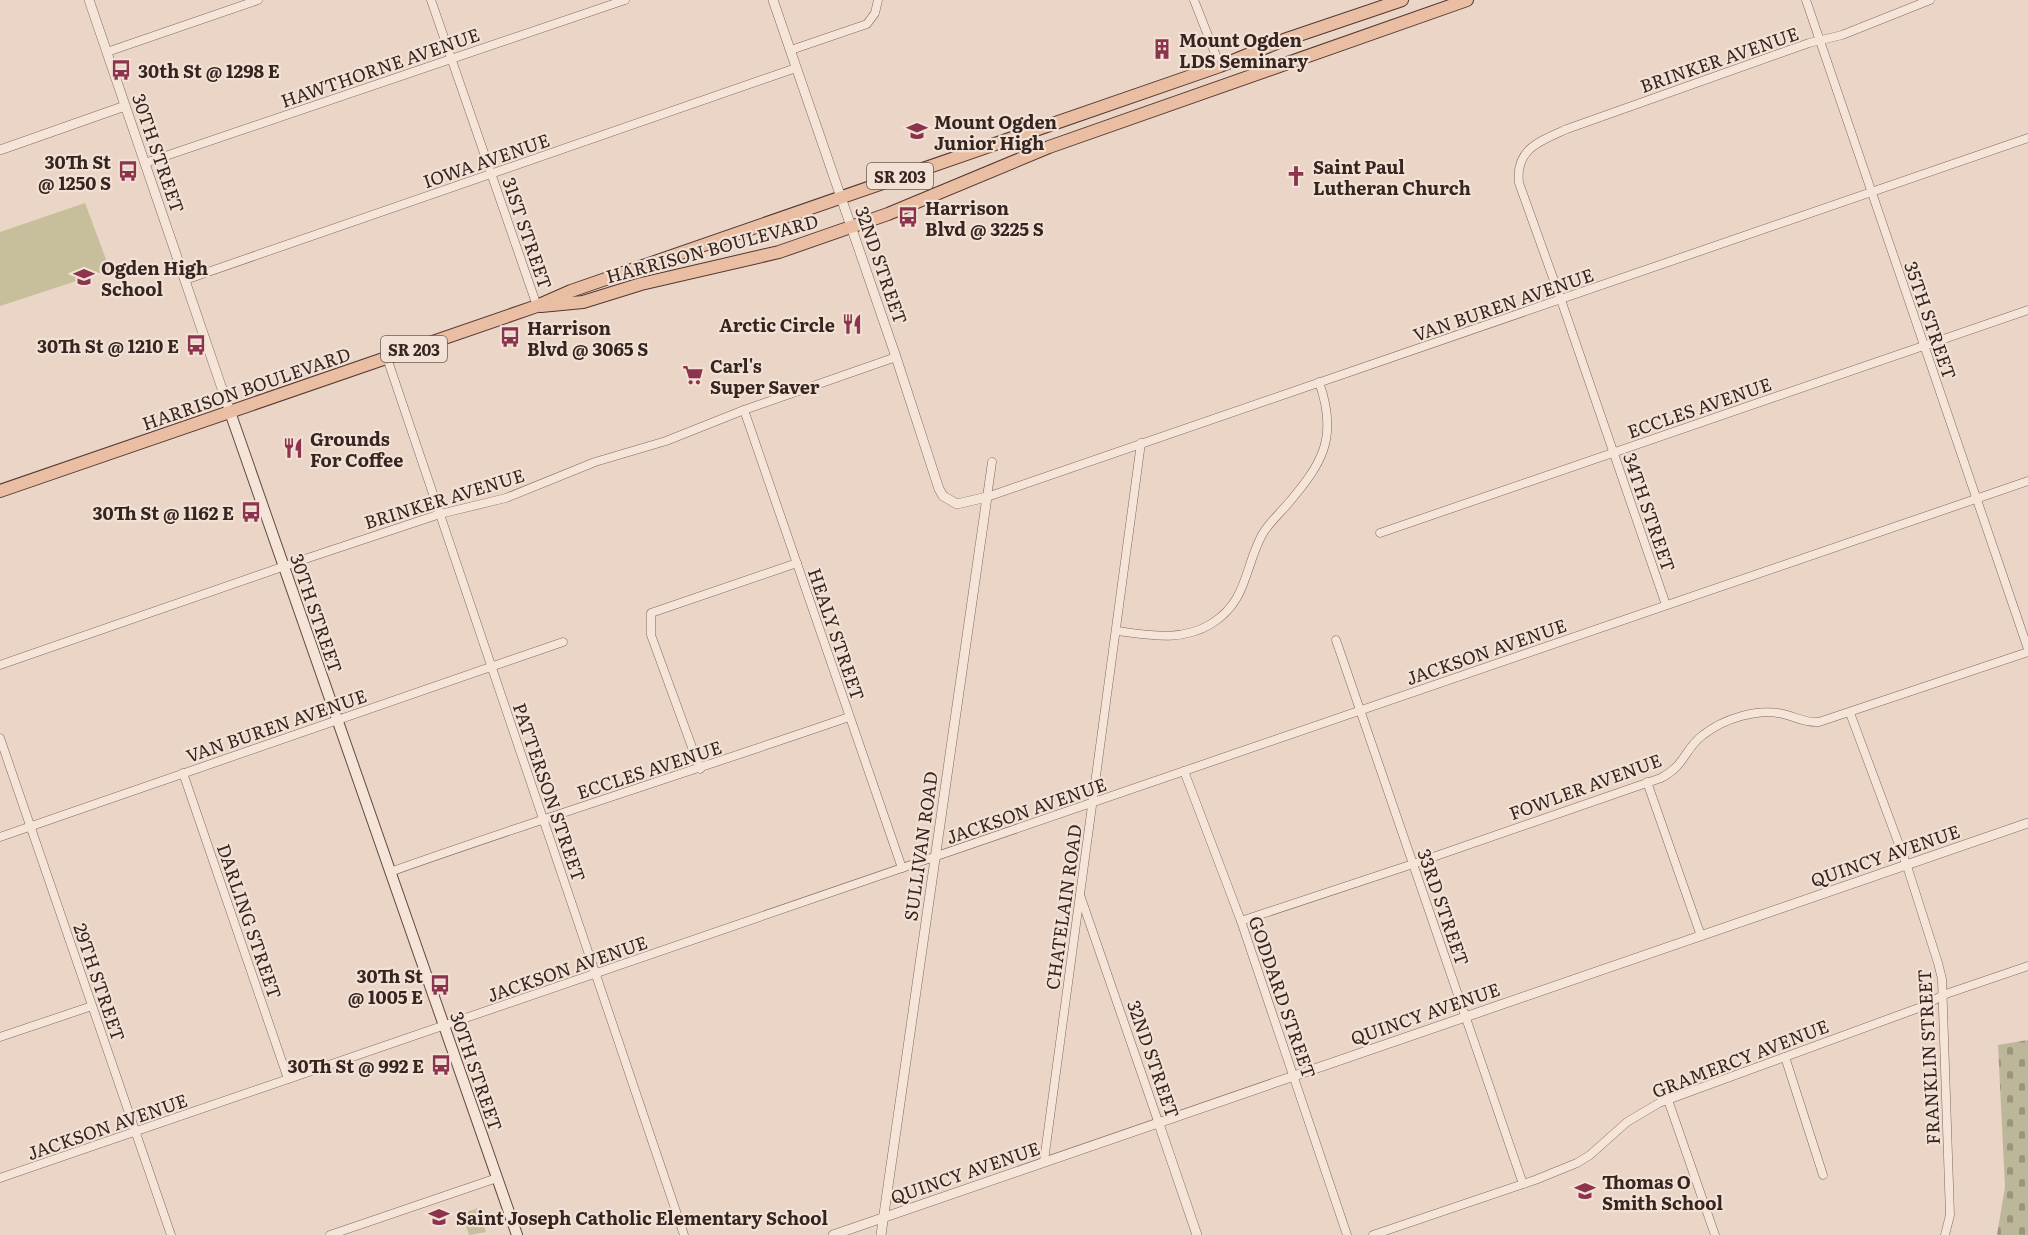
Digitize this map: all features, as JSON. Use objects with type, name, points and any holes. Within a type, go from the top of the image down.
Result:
[{"type":"main road","name":"HARRISON BOULEVARD","points":[[0,491],[537,306],[571,291],[1220,66],[1284,40],[1402,0]]},
{"type":"main road","name":"HARRISON BOULEVARD","points":[[537,306],[568,305],[641,284],[772,254],[852,227],[1049,147],[1467,0]]},
{"type":"main road","name":"30TH STREET","points":[[230,412],[517,1235]]},
{"type":"street","name":"30TH STREET","points":[[89,0],[230,412]]},
{"type":"street","points":[[107,52],[258,0]]},
{"type":"street","name":"31ST STREET","points":[[430,0],[537,306]]},
{"type":"street","name":"HAWTHORNE AVENUE","points":[[145,164],[625,0]]},
{"type":"street","name":"32ND STREET","points":[[773,0],[852,227],[939,489],[943,496],[957,504],[987,497]]},
{"type":"street","points":[[791,50],[867,24],[875,13],[878,0]]},
{"type":"street","points":[[1194,0],[1220,66]]},
{"type":"street","name":"35TH STREET","points":[[1806,0],[2028,650]]},
{"type":"street","name":"BRINKER AVENUE","points":[[1523,156],[1531,148],[1567,129],[1800,47],[1842,35],[1930,0]]},
{"type":"street","name":"IOWA AVENUE","points":[[185,280],[796,68]]},
{"type":"street","points":[[0,150],[125,106]]},
{"type":"street","name":"VAN BUREN AVENUE","points":[[987,497],[2028,138]]},
{"type":"street","name":"34TH STREET","points":[[1523,156],[1518,173],[1519,183],[1666,605]]},
{"type":"street","name":"ECCLES AVENUE","points":[[1380,533],[2028,310]]},
{"type":"street","name":"BRINKER AVENUE","points":[[0,665],[440,514],[506,498],[595,462],[666,441],[744,410],[896,357]]},
{"type":"street","name":"PATTERSON STREET","points":[[387,358],[684,1235]]},
{"type":"street","points":[[1117,631],[1159,636],[1184,635],[1203,628],[1229,609],[1245,583],[1263,533],[1307,481],[1322,454],[1328,420],[1319,382]]},
{"type":"street","name":"HEALY STREET","points":[[744,410],[902,868]]},
{"type":"street","name":"CHATELAIN ROAD","points":[[1044,1161],[1141,443]]},
{"type":"street","name":"SULLIVAN ROAD","points":[[881,1235],[992,462]]},
{"type":"street","name":"JACKSON AVENUE","points":[[0,1178],[2028,481]]},
{"type":"street","points":[[700,769],[651,635],[651,613],[797,563]]},
{"type":"street","name":"33RD STREET","points":[[1336,640],[1523,1184]]},
{"type":"street","name":"VAN BUREN AVENUE","points":[[0,837],[563,642]]},
{"type":"street","name":"FOWLER AVENUE","points":[[1241,921],[1661,778],[1676,768],[1695,742],[1710,730],[1747,715],[1758,712],[1775,713],[1810,723],[1829,720],[2028,650]]},
{"type":"street","name":"FRANKLIN STREET","points":[[1850,712],[1907,866],[1938,963],[1943,995],[1950,1215],[1945,1235]]},
{"type":"street","name":"ECCLES AVENUE","points":[[390,872],[543,818],[700,769],[849,717]]},
{"type":"street","name":"29TH STREET","points":[[0,738],[171,1235]]},
{"type":"street","name":"GODDARD STREET","points":[[1184,771],[1241,921],[1347,1235]]},
{"type":"street","name":"DARLING STREET","points":[[183,773],[288,1079]]},
{"type":"street","points":[[1647,782],[1701,936]]},
{"type":"street","name":"QUINCY AVENUE","points":[[833,1235],[2028,823]]},
{"type":"street","name":"32ND STREET","points":[[1079,893],[1197,1235]]},
{"type":"street","name":"GRAMERCY AVENUE","points":[[1373,1235],[1523,1184],[1577,1163],[1590,1155],[1627,1122],[1668,1100],[1924,1006],[1943,995],[2028,966]]},
{"type":"street","points":[[0,1038],[92,1006]]},
{"type":"street","points":[[1785,1057],[1822,1174]]},
{"type":"street","points":[[1668,1100],[1715,1235]]},
{"type":"street","points":[[330,1235],[497,1178]]},
{"type":"green space","points":[[2028,1040],[2028,1235],[1997,1235],[2005,1187],[1998,1045]]},
{"type":"shaded area","points":[[85,203],[110,270],[0,306],[0,232]]},
{"type":"shaded area","points":[[478,1208],[486,1232],[469,1235],[462,1214]]},
{"type":"place","name":"Mount Ogden LDS Seminary","points":[[1162,49]]},
{"type":"place","name":"30th St @ 1298 E","points":[[121,70]]},
{"type":"place","name":"Mount Ogden Junior High","points":[[917,131]]},
{"type":"place","name":"30Th St @ 1250 S","points":[[128,171]]},
{"type":"place","name":"Saint Paul Lutheran Church","points":[[1296,176]]},
{"type":"place","name":"Harrison Blvd @ 3225 S","points":[[908,217]]},
{"type":"place","name":"Ogden High School","points":[[84,277]]},
{"type":"place","name":"Arctic Circle","points":[[852,324]]},
{"type":"place","name":"Harrison Blvd @ 3065 S","points":[[510,337]]},
{"type":"place","name":"30Th St @ 1210 E","points":[[196,345]]},
{"type":"place","name":"Carl's Super Saver","points":[[693,375]]},
{"type":"place","name":"Grounds For Coffee","points":[[293,448]]},
{"type":"place","name":"30Th St @ 1162 E","points":[[251,512]]},
{"type":"place","name":"30Th St @ 1005 E","points":[[440,985]]},
{"type":"place","name":"30Th St @ 992 E","points":[[441,1065]]},
{"type":"place","name":"Thomas O Smith School","points":[[1585,1191]]},
{"type":"place","name":"Saint Joseph Catholic Elementary School","points":[[439,1217]]}]
